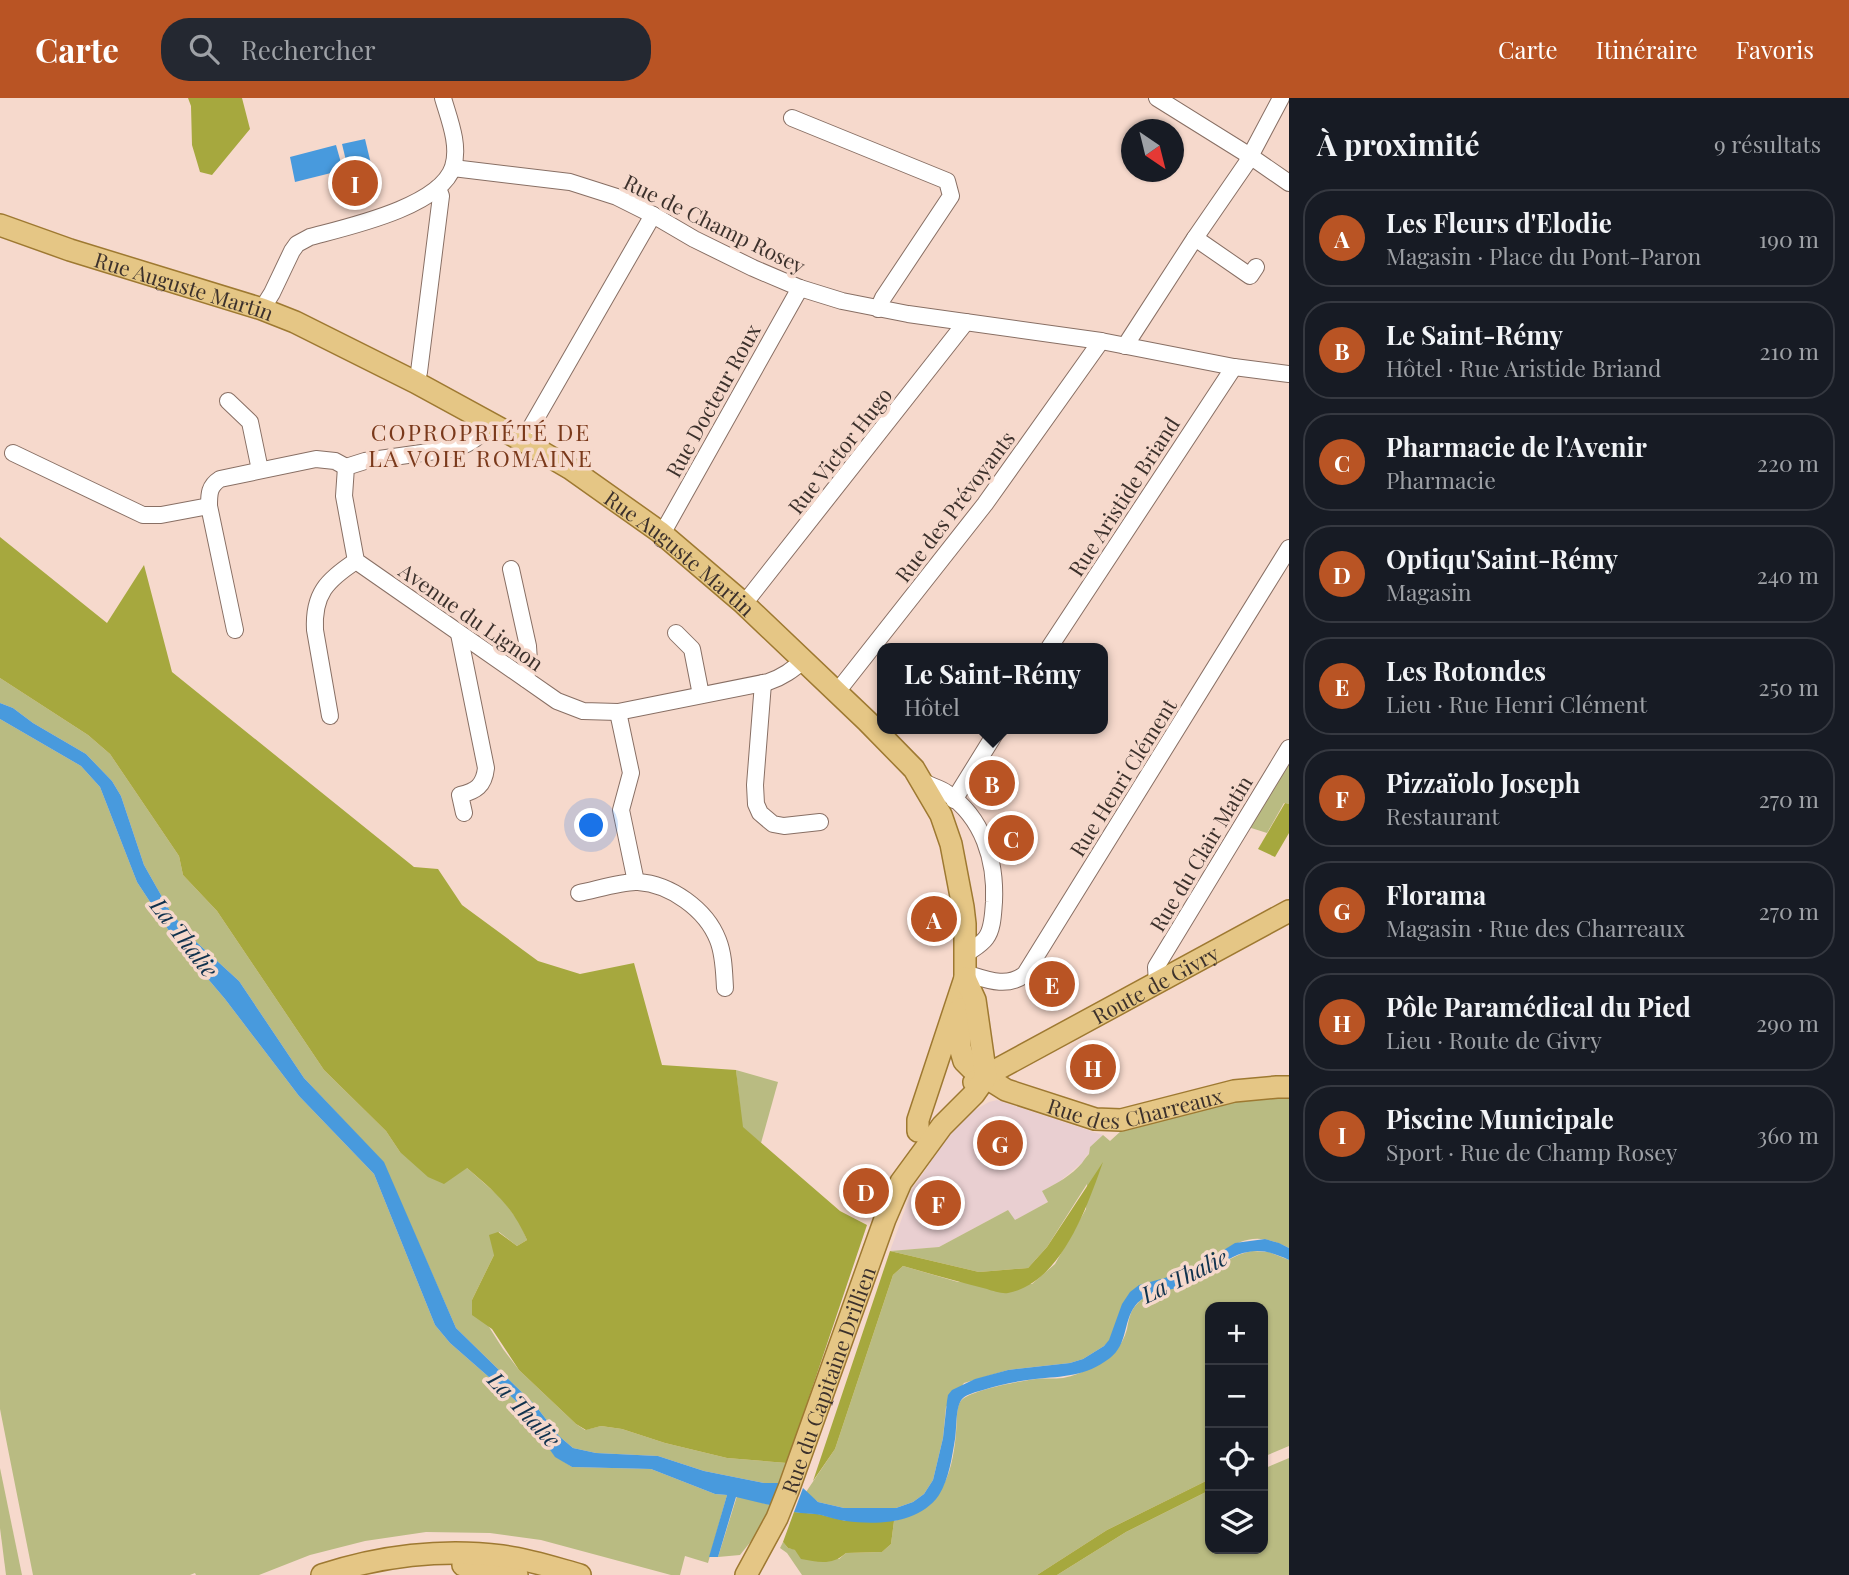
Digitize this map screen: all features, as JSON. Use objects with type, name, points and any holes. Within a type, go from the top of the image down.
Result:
[{"type":"main road","name":"Rue Auguste Martin","points":[[0,225],[295,322],[415,382],[523,441],[583,476],[660,532],[742,602],[877,731]]},
{"type":"main road","name":"Rue Auguste Martin","points":[[880,734],[900,753],[923,782]]},
{"type":"main road","points":[[901,1182],[902,1166],[918,1131],[918,1120],[964,974],[964,915],[960,881],[941,815],[923,782]]},
{"type":"main road","name":"Route de Givry","points":[[918,1131],[966,1085],[1289,911]]},
{"type":"main road","points":[[901,1182],[942,1126],[974,1094],[986,1076],[975,1000],[964,974]]},
{"type":"main road","name":"Rue des Charreaux","points":[[986,1076],[1006,1090],[1095,1119],[1121,1120],[1234,1091],[1289,1087]]},
{"type":"main road","name":"Rue du Capitaine Drillien","points":[[746,1575],[777,1518],[885,1219],[901,1182]]},
{"type":"main road","points":[[322,1575],[350,1566],[392,1558],[463,1552],[504,1556],[580,1575]]},
{"type":"main road","points":[[357,1575],[371,1571],[455,1564],[517,1575]]},
{"type":"street","points":[[262,309],[297,244],[310,237],[399,211],[438,188],[448,177],[453,168],[455,142],[443,98]]},
{"type":"street","points":[[1157,98],[1289,183]]},
{"type":"street","points":[[1125,346],[1246,164],[1281,98]]},
{"type":"street","points":[[792,118],[947,181],[951,196],[878,309]]},
{"type":"street","name":"Rue de Champ Rosey","points":[[453,168],[570,182],[617,197],[753,268],[800,288],[842,301],[878,309],[1101,341],[1234,367],[1289,374]]},
{"type":"street","points":[[415,382],[419,372],[441,196],[438,188]]},
{"type":"street","points":[[523,441],[653,215]]},
{"type":"street","points":[[1195,238],[1250,276],[1256,267]]},
{"type":"street","name":"Rue Docteur Roux","points":[[660,532],[667,525],[800,288]]},
{"type":"street","name":"Rue Victor Hugo","points":[[742,602],[751,595],[966,322]]},
{"type":"street","name":"Rue des Prévoyants","points":[[836,692],[985,504],[1101,341]]},
{"type":"street","name":"Rue Aristide Briand","points":[[1052,643],[1234,367]]},
{"type":"street","points":[[228,401],[250,422],[260,470]]},
{"type":"street","points":[[235,630],[209,506],[209,493],[214,482],[316,458],[335,461],[346,467],[365,461],[457,448],[477,439],[489,423]]},
{"type":"street","points":[[13,453],[134,513],[161,515],[209,506]]},
{"type":"street","points":[[330,716],[314,616],[321,592],[343,569],[356,561],[344,496],[346,467]]},
{"type":"street","name":"Rue Henri Clément","points":[[964,974],[1011,983],[1025,974],[1284,568],[1289,548]]},
{"type":"street","name":"Avenue du Lignon","points":[[356,561],[557,701],[583,711],[618,712],[763,683],[790,672],[804,660]]},
{"type":"street","points":[[511,569],[528,646],[526,679]]},
{"type":"street","points":[[676,633],[692,649],[701,695]]},
{"type":"street","points":[[459,634],[486,768],[482,784],[477,789],[460,795],[464,813]]},
{"type":"street","points":[[763,683],[755,785],[756,804],[760,814],[773,824],[784,826],[820,822]]},
{"type":"street","points":[[618,712],[631,773],[621,810],[636,882]]},
{"type":"street","points":[[954,800],[995,734]]},
{"type":"street","name":"Rue du Clair Matin","points":[[1157,983],[1156,967],[1289,748]]},
{"type":"street","name":"Rue Auguste Martin","points":[[923,782],[945,792],[954,800],[972,819],[988,846],[995,880],[993,919],[987,938],[964,974]]},
{"type":"street","points":[[579,893],[636,882],[669,890],[686,900],[703,916],[717,938],[724,961],[726,988]]},
{"type":"shaded area","points":[[188,98],[242,98],[250,129],[212,175],[200,172],[192,145],[191,106]]},
{"type":"shaded area","points":[[0,537],[107,623],[144,565],[172,672],[414,867],[438,869],[462,905],[538,961],[580,974],[634,963],[662,1065],[736,1070],[743,1127],[840,1211],[867,1225],[787,1463],[727,1458],[622,1429],[601,1426],[586,1430],[576,1424],[519,1370],[492,1329],[472,1315],[472,1300],[494,1255],[489,1235],[498,1232],[517,1246],[527,1240],[516,1218],[494,1192],[467,1168],[444,1184],[428,1177],[400,1152],[386,1131],[324,1070],[217,911],[183,875],[179,856],[110,754],[88,735],[0,678]]},
{"type":"shaded area","points":[[1285,803],[1289,804],[1289,833],[1275,857],[1258,849]]},
{"type":"shaded area","points":[[997,1100],[1103,1135],[1090,1147],[1083,1162],[1059,1182],[1042,1191],[1048,1202],[1014,1221],[1008,1210],[939,1247],[890,1251],[912,1190],[950,1133],[970,1113]]},
{"type":"shaded area","points":[[1103,1162],[1080,1221],[1069,1241],[1043,1275],[1027,1286],[1000,1293],[903,1266],[893,1275],[835,1449],[813,1481],[890,1251],[979,1272],[1028,1268],[1047,1247]]},
{"type":"shaded area","points":[[1205,1481],[1205,1492],[1126,1532],[1057,1575],[1037,1575],[1107,1530]]},
{"type":"shaded area","points":[[794,1512],[818,1514],[846,1521],[894,1521],[891,1544],[882,1552],[846,1553],[830,1561],[801,1559],[795,1550],[788,1548],[783,1542]]},
{"type":"green space","points":[[0,678],[88,735],[110,754],[179,856],[183,875],[217,911],[324,1070],[386,1131],[400,1152],[467,1168],[501,1198],[520,1223],[527,1240],[517,1246],[499,1232],[494,1255],[472,1300],[519,1370],[585,1430],[601,1426],[622,1429],[727,1458],[787,1463],[782,1483],[764,1483],[704,1471],[658,1456],[596,1453],[573,1448],[559,1436],[535,1405],[456,1328],[383,1162],[304,1078],[239,981],[193,939],[170,911],[144,865],[121,796],[112,781],[86,754],[13,708],[0,703]]},
{"type":"green space","points":[[0,719],[81,766],[100,787],[137,882],[175,940],[225,999],[299,1096],[374,1174],[435,1325],[450,1343],[515,1400],[555,1456],[572,1467],[651,1469],[715,1494],[727,1495],[708,1563],[685,1556],[680,1575],[671,1575],[541,1540],[490,1533],[426,1532],[365,1541],[310,1555],[259,1575],[33,1575],[0,1409]]},
{"type":"green space","points":[[1289,760],[1289,804],[1284,803],[1267,833],[1248,827]]},
{"type":"green space","points":[[736,1070],[778,1082],[761,1143],[742,1127]]},
{"type":"green space","points":[[1252,1097],[1289,1097],[1289,1248],[1273,1241],[1259,1239],[1235,1244],[1188,1272],[1140,1285],[1110,1340],[1083,1359],[1008,1370],[964,1383],[946,1407],[943,1438],[933,1480],[924,1494],[913,1502],[896,1508],[844,1508],[818,1502],[806,1492],[835,1449],[893,1275],[903,1266],[958,1282],[1032,1284],[1055,1264],[1086,1209],[1087,1184],[1047,1247],[1028,1268],[979,1272],[890,1251],[939,1247],[1008,1210],[1015,1220],[1048,1202],[1042,1191],[1064,1179],[1078,1167],[1089,1154],[1090,1147],[1103,1135],[1110,1141],[1121,1131]]},
{"type":"green space","points":[[1269,1252],[1289,1260],[1289,1446],[1268,1455],[1268,1302],[1205,1302],[1205,1481],[1107,1530],[1037,1575],[802,1575],[787,1553],[780,1548],[783,1542],[788,1548],[839,1559],[846,1553],[882,1552],[891,1544],[894,1521],[923,1509],[941,1490],[951,1464],[960,1402],[983,1390],[1036,1379],[1067,1377],[1093,1367],[1119,1347],[1125,1336],[1131,1312],[1143,1299],[1157,1292],[1196,1281],[1244,1253]]},
{"type":"green space","points":[[1289,1458],[1289,1575],[1057,1575],[1126,1532],[1205,1492],[1205,1554],[1268,1554],[1268,1467]]},
{"type":"green space","points":[[0,1468],[22,1575],[6,1575],[0,1528]]},
{"type":"green space","points":[[737,1496],[774,1506],[740,1555],[718,1557]]},
{"type":"water","points":[[365,139],[371,164],[348,169],[342,144]]},
{"type":"water","points":[[336,145],[343,170],[295,182],[290,157]]},
{"type":"water","name":"La Thalie","points":[[0,703],[13,708],[86,754],[112,781],[121,796],[144,865],[170,911],[193,939],[239,981],[304,1078],[384,1162],[456,1328],[535,1405],[559,1436],[573,1448],[596,1453],[658,1456],[704,1471],[764,1483],[782,1483],[774,1506],[736,1497],[718,1557],[709,1557],[727,1495],[715,1494],[651,1469],[572,1467],[555,1457],[515,1400],[450,1343],[435,1325],[374,1174],[299,1096],[225,999],[175,940],[137,882],[100,787],[81,766],[0,719]]},
{"type":"water","name":"La Thalie","points":[[1265,1239],[1289,1248],[1289,1260],[1264,1252],[1240,1254],[1193,1283],[1147,1296],[1131,1312],[1123,1340],[1116,1352],[1092,1369],[1002,1385],[963,1398],[957,1411],[953,1453],[945,1482],[931,1505],[920,1512],[897,1520],[871,1523],[794,1512],[803,1488],[818,1502],[844,1508],[896,1508],[913,1502],[924,1494],[933,1480],[943,1438],[948,1395],[952,1390],[975,1379],[1008,1370],[1083,1359],[1109,1340],[1122,1304],[1139,1285],[1190,1271],[1235,1243]]},
{"type":"place","name":"Piscine Municipale","points":[[355,183]]},
{"type":"place","name":"Le Saint-Rémy","points":[[992,783]]},
{"type":"place","name":"Pharmacie de l'Avenir","points":[[1011,838]]},
{"type":"place","name":"Les Fleurs d'Elodie","points":[[934,919]]},
{"type":"place","name":"Les Rotondes","points":[[1052,984]]},
{"type":"place","name":"Pôle Paramédical du Pied","points":[[1093,1067]]},
{"type":"place","name":"Florama","points":[[1000,1143]]},
{"type":"place","name":"Optiqu'Saint-Rémy","points":[[866,1191]]},
{"type":"place","name":"Pizzaïolo Joseph","points":[[938,1203]]},
{"type":"district","name":"COPROPRIÉTÉ DE LA VOIE ROMAINE","points":[[481,444]]}]
